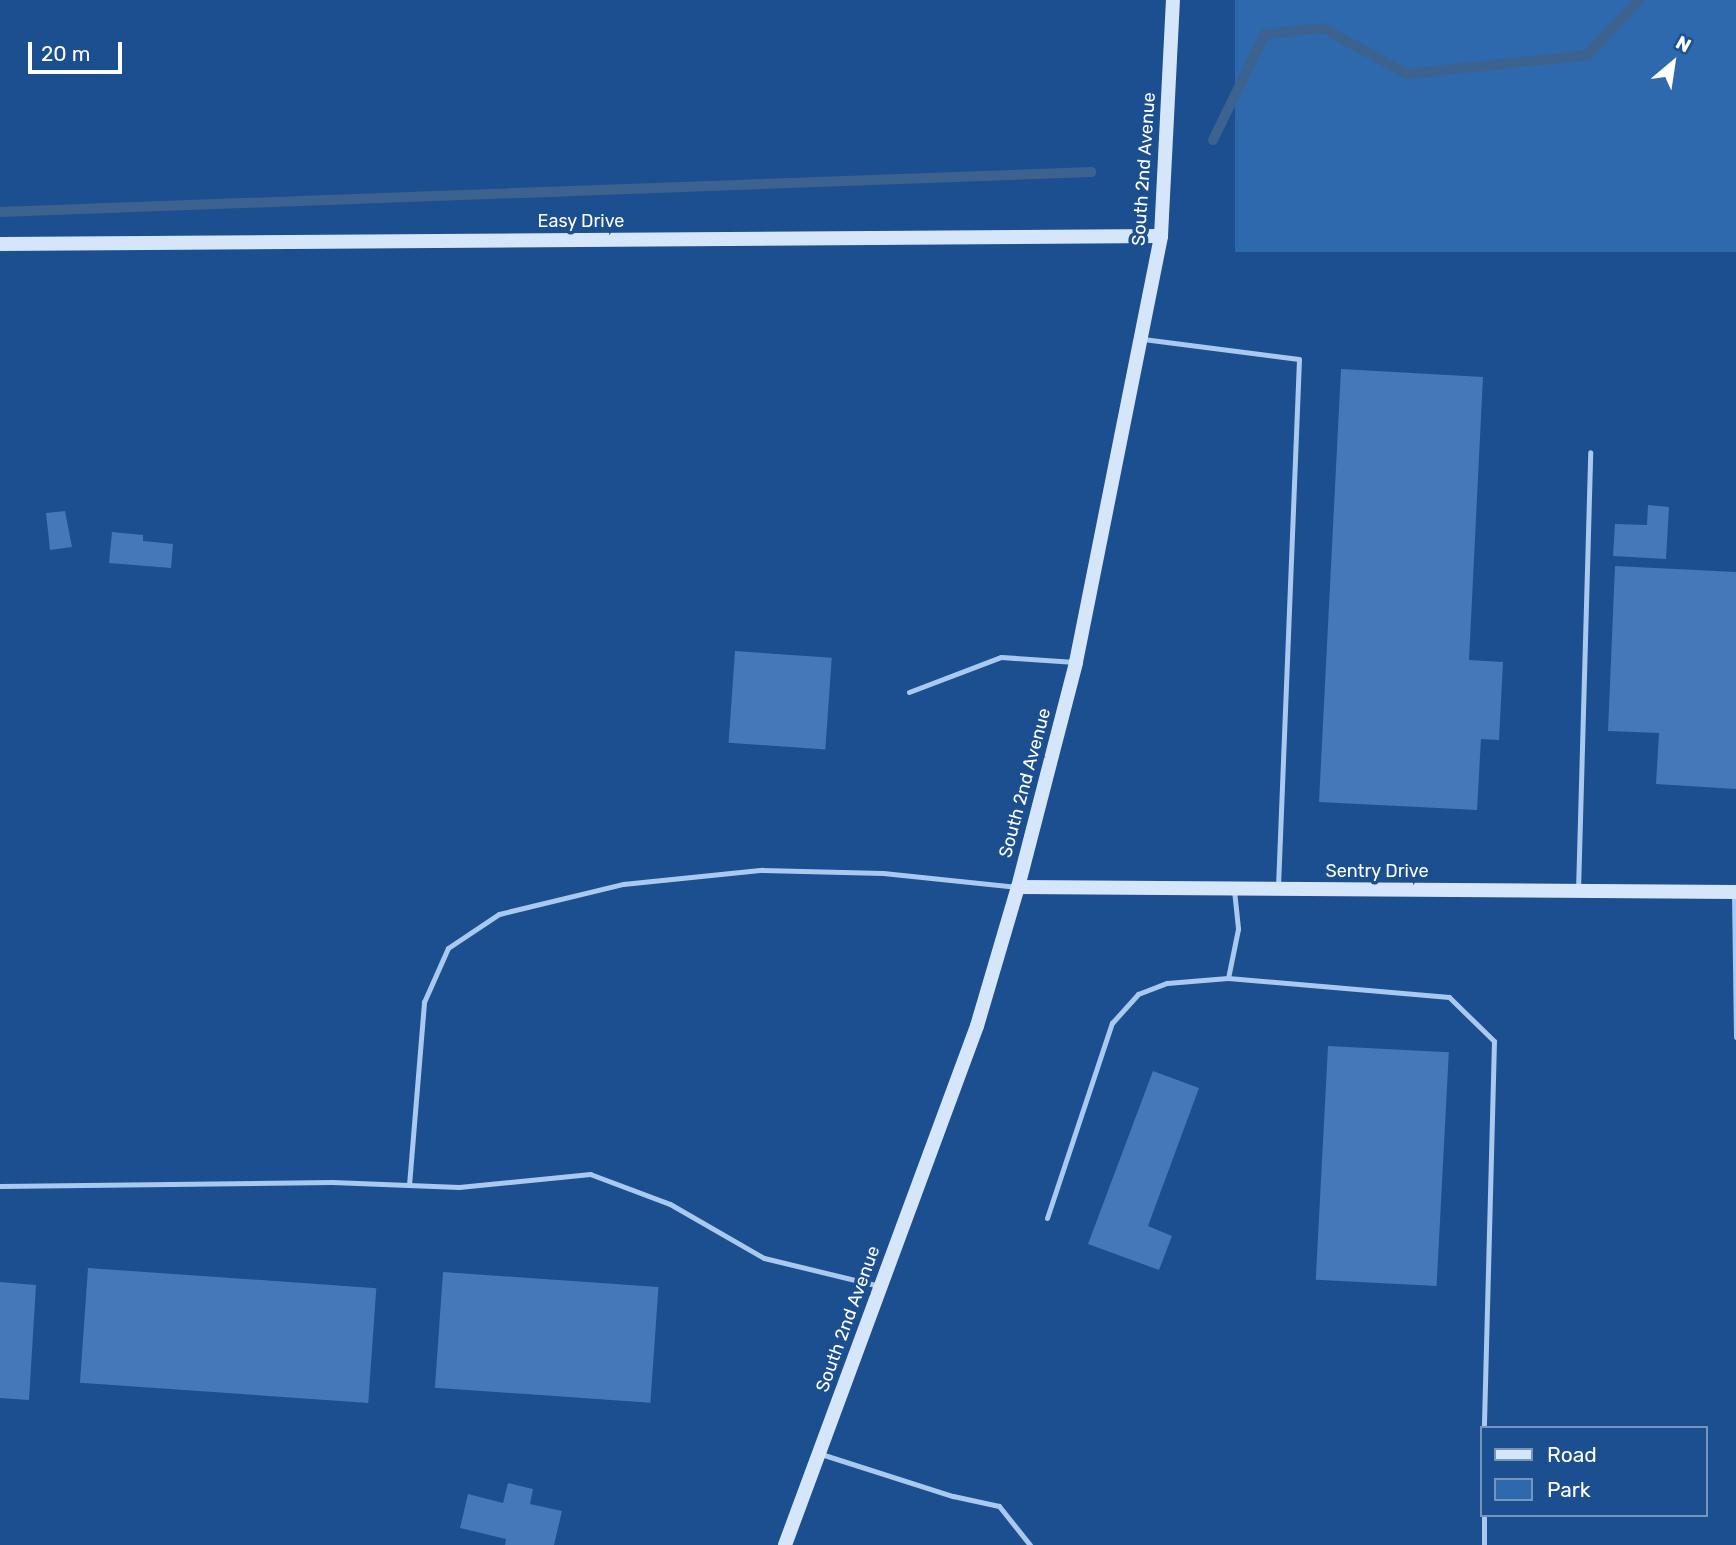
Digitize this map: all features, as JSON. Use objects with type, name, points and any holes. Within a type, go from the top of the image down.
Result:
[{"type":"street","name":"South 2nd Avenue","points":[[785,1545],[976,1026],[1018,887],[1076,662],[1143,339],[1161,236],[1173,0]]},
{"type":"street","name":"Easy Drive","points":[[0,244],[1161,236]]},
{"type":"street","name":"Sentry Drive","points":[[1018,887],[1233,886],[1278,889],[1735,892]]},
{"type":"lane","points":[[1143,339],[1299,359],[1278,889]]},
{"type":"lane","points":[[1578,891],[1590,452]]},
{"type":"lane","points":[[909,692],[1001,657],[1076,662]]},
{"type":"lane","points":[[409,1185],[424,1002],[448,948],[499,914],[623,884],[762,870],[883,873],[1018,887]]},
{"type":"lane","points":[[1228,978],[1238,929],[1233,886]]},
{"type":"lane","points":[[1735,892],[1736,1037]]},
{"type":"lane","points":[[1047,1218],[1112,1023],[1138,994],[1167,983],[1228,978],[1449,997],[1494,1041],[1484,1426]]},
{"type":"lane","points":[[0,1186],[332,1182],[459,1187],[590,1174],[670,1204],[764,1258],[880,1286]]},
{"type":"lane","points":[[818,1453],[999,1506],[1030,1545]]},
{"type":"lane","points":[[1484,1517],[1484,1545]]},
{"type":"green space","points":[[1235,0],[1736,0],[1736,252],[1235,252]]},
{"type":"building","points":[[1341,369],[1483,377],[1469,660],[1503,662],[1499,740],[1481,739],[1477,810],[1319,802]]},
{"type":"building","points":[[1648,505],[1669,507],[1666,559],[1613,556],[1615,524],[1647,525]]},
{"type":"building","points":[[65,511],[72,547],[50,550],[46,513]]},
{"type":"building","points":[[112,532],[143,535],[143,541],[173,544],[171,568],[109,563]]},
{"type":"building","points":[[1615,566],[1736,572],[1736,789],[1656,784],[1659,733],[1608,731]]},
{"type":"building","points":[[735,651],[832,658],[825,750],[729,743]]},
{"type":"building","points":[[1328,1046],[1449,1052],[1437,1286],[1316,1280]]},
{"type":"building","points":[[1153,1071],[1199,1088],[1148,1226],[1172,1236],[1159,1270],[1088,1244]]},
{"type":"building","points":[[88,1268],[376,1288],[368,1403],[80,1383]]},
{"type":"building","points":[[443,1272],[658,1287],[650,1403],[435,1388]]},
{"type":"building","points":[[0,1282],[36,1285],[29,1400],[0,1398]]},
{"type":"building","points":[[508,1483],[533,1489],[530,1504],[562,1511],[554,1545],[505,1545],[506,1539],[460,1528],[468,1494],[503,1503]]},
{"type":"waterway","points":[[1213,140],[1265,34],[1323,28],[1407,74],[1587,55],[1639,0]]},
{"type":"waterway","points":[[0,212],[1091,172]]}]
